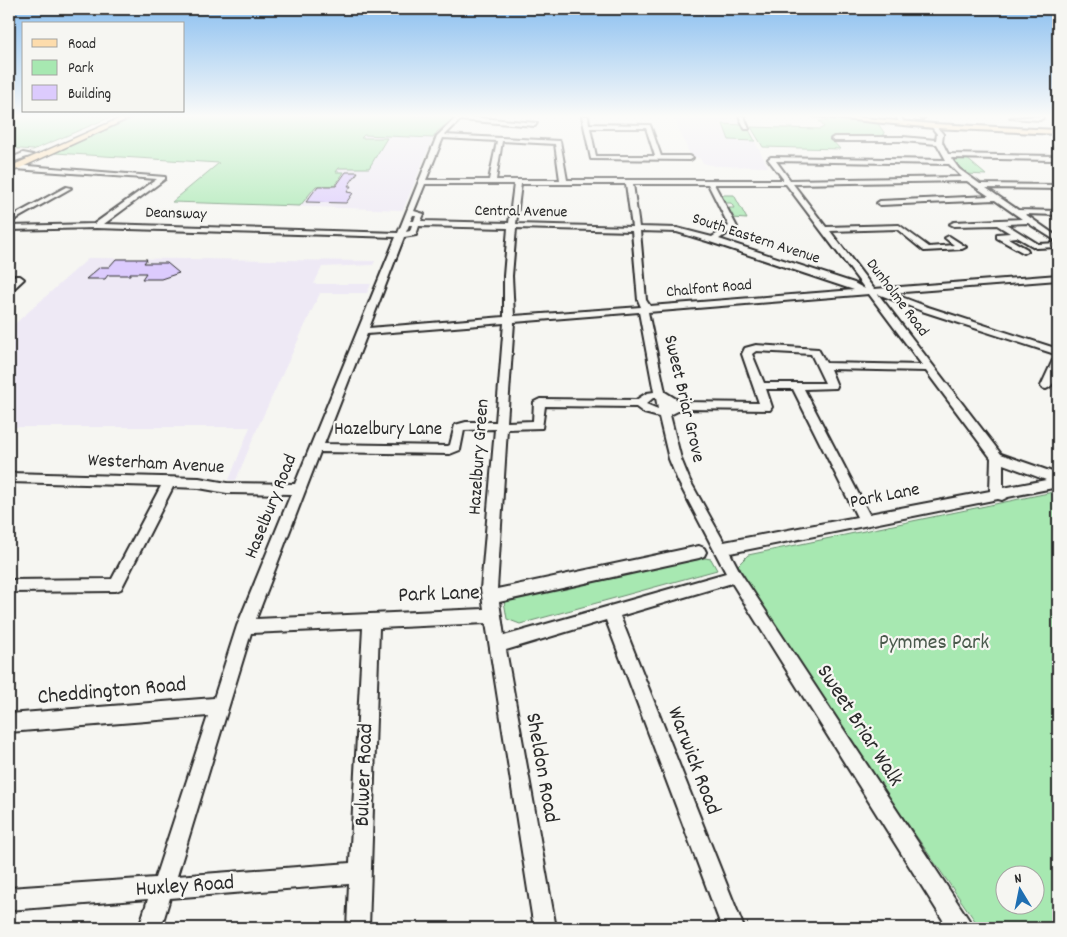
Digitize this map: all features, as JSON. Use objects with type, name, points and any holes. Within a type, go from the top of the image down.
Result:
[{"type":"highway","points":[[10,166],[21,160]]},
{"type":"highway","points":[[10,166],[25,160]]},
{"type":"street","name":"Haselbury Road","points":[[150,928],[245,626],[430,160]]},
{"type":"street","points":[[492,182],[496,160]]},
{"type":"street","points":[[561,160],[564,182]]},
{"type":"street","name":"Dunholme Road","points":[[773,160],[996,457]]},
{"type":"street","name":"Dunholme Road","points":[[815,160],[951,162]]},
{"type":"street","points":[[951,162],[968,179],[1058,240]]},
{"type":"street","points":[[10,166],[163,178],[96,226]]},
{"type":"street","points":[[421,182],[788,182],[968,179]]},
{"type":"street","name":"Hazelbury Green","points":[[491,597],[489,582],[509,320],[508,294],[512,225],[518,182]]},
{"type":"street","name":"Sweet Briar Grove","points":[[629,182],[636,229],[642,300],[660,395],[675,459],[684,481],[719,548]]},
{"type":"street","points":[[710,182],[733,227],[713,240]]},
{"type":"street","points":[[978,186],[1058,187]]},
{"type":"street","points":[[9,221],[68,188]]},
{"type":"street","points":[[880,203],[996,198]]},
{"type":"street","points":[[400,234],[412,234],[417,223],[420,213],[409,212]]},
{"type":"street","points":[[1017,212],[1058,213]]},
{"type":"street","points":[[996,221],[1036,246],[1058,245]]},
{"type":"street","points":[[954,224],[1030,221]]},
{"type":"street","name":"Central Avenue","points":[[405,223],[636,229]]},
{"type":"street","name":"Deansway","points":[[9,228],[96,226],[400,234]]},
{"type":"street","points":[[824,229],[899,227],[927,249],[962,247],[949,238]]},
{"type":"street","name":"South Eastern Avenue","points":[[636,229],[677,230],[713,240],[1058,352]]},
{"type":"street","points":[[1018,235],[1000,236],[1024,251]]},
{"type":"street","name":"Chalfont Road","points":[[362,331],[1058,277]]},
{"type":"street","points":[[9,278],[20,279],[9,290]]},
{"type":"street","points":[[638,404],[651,395],[660,395],[679,405],[766,407],[747,354],[752,349],[810,350],[816,352],[832,386],[760,386]]},
{"type":"street","points":[[1046,386],[1058,360]]},
{"type":"street","points":[[824,366],[928,368]]},
{"type":"street","points":[[797,387],[866,521]]},
{"type":"street","points":[[501,426],[538,425],[540,402],[638,404],[654,414],[667,414],[679,405]]},
{"type":"street","name":"Hazelbury Lane","points":[[317,448],[446,450],[456,447],[459,428],[466,426],[501,426]]},
{"type":"street","points":[[1002,495],[996,489],[996,457],[1058,481]]},
{"type":"street","name":"Westerham Avenue","points":[[9,477],[199,483],[227,488],[301,488]]},
{"type":"street","name":"Park Lane","points":[[719,548],[1002,495],[1058,481]]},
{"type":"street","points":[[9,586],[116,585],[169,483]]},
{"type":"street","name":"Sweet Briar Walk","points":[[719,548],[735,576],[961,928]]},
{"type":"street","name":"Park Lane","points":[[245,626],[493,616],[491,597],[699,552]]},
{"type":"street","points":[[498,645],[735,576]]},
{"type":"street","name":"Warwick Road","points":[[610,611],[733,928]]},
{"type":"street","name":"Sheldon Road","points":[[493,616],[544,928]]},
{"type":"street","name":"Bulwer Road","points":[[358,928],[371,621]]},
{"type":"street","name":"Cheddington Road","points":[[9,723],[219,706]]},
{"type":"street","name":"Huxley Road","points":[[9,899],[361,873]]},
{"type":"shaded area","points":[[237,160],[424,160],[403,210],[172,202],[220,163]]},
{"type":"shaded area","points":[[700,160],[764,160],[768,167],[715,166],[703,163]]},
{"type":"shaded area","points":[[89,258],[375,261],[373,265],[322,267],[314,284],[371,284],[367,293],[320,293],[258,427],[236,480],[229,480],[250,427],[9,427],[9,329]]},
{"type":"green space","points":[[165,160],[374,160],[369,168],[339,168],[336,172],[344,172],[335,186],[316,186],[300,206],[172,202],[219,163]]},
{"type":"green space","points":[[953,160],[968,160],[986,175],[966,174]]},
{"type":"green space","points":[[720,195],[734,195],[747,219],[732,218],[729,208],[734,208],[731,203],[726,203]]},
{"type":"green space","name":"Pymmes Park","points":[[1058,491],[1058,928],[980,928],[785,647],[738,565],[748,555]]},
{"type":"green space","points":[[705,558],[711,559],[717,570],[520,624],[507,619],[504,601],[509,598]]},
{"type":"building","points":[[346,172],[358,172],[348,186],[351,186],[347,192],[353,193],[346,203],[306,202],[318,186],[336,186]]},
{"type":"building","points":[[116,259],[147,259],[144,263],[167,263],[179,273],[161,279],[142,279],[146,273],[130,273],[130,275],[108,275],[105,279],[86,279],[100,267],[109,267]]}]
